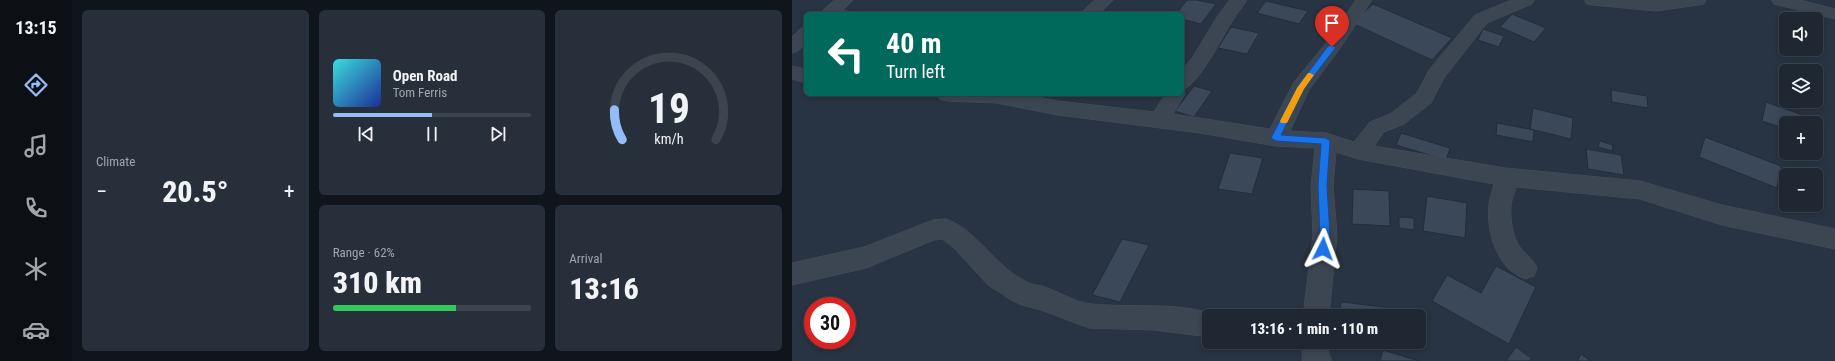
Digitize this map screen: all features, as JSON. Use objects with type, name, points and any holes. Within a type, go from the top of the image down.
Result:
[{"type":"street","points":[[830,12],[845,0]]},
{"type":"street","points":[[1092,12],[1105,0]]},
{"type":"street","points":[[1184,81],[1199,62],[1226,17],[1240,0]]},
{"type":"street","points":[[1276,138],[1301,88],[1332,47],[1364,0]]},
{"type":"street","points":[[1358,151],[1377,127],[1397,119],[1424,98],[1436,76],[1481,19],[1526,0]]},
{"type":"street","points":[[1593,0],[1656,6],[1701,0]]},
{"type":"street","points":[[1780,0],[1835,14]]},
{"type":"street","points":[[792,47],[804,36]]},
{"type":"street","points":[[792,72],[804,75]]},
{"type":"street","points":[[1002,96],[1058,108],[1276,138],[1326,141],[1358,151],[1505,177],[1640,190],[1722,215],[1835,238]]},
{"type":"street","points":[[1159,121],[1174,96]]},
{"type":"street","points":[[1317,309],[1325,235],[1322,186],[1326,141]]},
{"type":"street","points":[[1505,177],[1504,194],[1500,203],[1500,221],[1507,249],[1525,268]]},
{"type":"street","points":[[792,274],[866,257],[933,230],[946,229],[961,240],[997,276],[1022,292],[1089,316],[1155,318],[1202,324]]},
{"type":"building","points":[[1187,0],[1197,0],[1216,4],[1201,24],[1184,20],[1184,12],[1178,12]]},
{"type":"building","points":[[1266,1],[1308,11],[1299,24],[1257,13]]},
{"type":"building","points":[[1373,4],[1452,38],[1432,60],[1352,23]]},
{"type":"building","points":[[844,9],[855,12],[840,12]]},
{"type":"building","points":[[1512,14],[1546,28],[1534,42],[1500,27]]},
{"type":"building","points":[[1231,27],[1259,33],[1247,54],[1218,48]]},
{"type":"building","points":[[1483,29],[1504,36],[1499,47],[1478,40]]},
{"type":"building","points":[[1194,86],[1212,91],[1194,117],[1175,111]]},
{"type":"building","points":[[1611,90],[1647,96],[1648,108],[1612,102]]},
{"type":"building","points":[[1766,102],[1779,107],[1779,108],[1805,116],[1779,116],[1779,127],[1762,121]]},
{"type":"building","points":[[1533,108],[1573,118],[1571,139],[1530,129]]},
{"type":"building","points":[[1497,123],[1534,130],[1533,142],[1496,135]]},
{"type":"building","points":[[1401,133],[1450,148],[1446,160],[1396,145]]},
{"type":"building","points":[[1705,137],[1781,166],[1779,168],[1777,188],[1699,157]]},
{"type":"building","points":[[1600,141],[1613,145],[1612,151],[1598,147]]},
{"type":"building","points":[[1586,149],[1621,155],[1624,175],[1588,169]]},
{"type":"building","points":[[1230,153],[1263,158],[1252,194],[1218,189]]},
{"type":"building","points":[[1353,189],[1389,191],[1390,226],[1352,224]]},
{"type":"building","points":[[1427,196],[1467,203],[1465,238],[1423,231]]},
{"type":"building","points":[[1399,217],[1414,218],[1414,230],[1399,228]]},
{"type":"building","points":[[1122,239],[1149,245],[1120,302],[1092,295]]},
{"type":"building","points":[[1496,266],[1536,287],[1509,344],[1432,301],[1447,275],[1481,293]]},
{"type":"building","points":[[1341,302],[1384,307],[1384,309],[1340,309]]},
{"type":"building","points":[[1516,347],[1531,358],[1529,361],[1506,361]]},
{"type":"building","points":[[1383,350],[1419,361],[1380,361]]},
{"type":"building","points":[[1581,354],[1591,361],[1577,361]]},
{"type":"slow traffic","points":[[1284,121],[1301,88],[1310,75]]},
{"type":"route","points":[[1323,249],[1325,235],[1322,186],[1326,141],[1276,138],[1301,88],[1332,47]]}]
